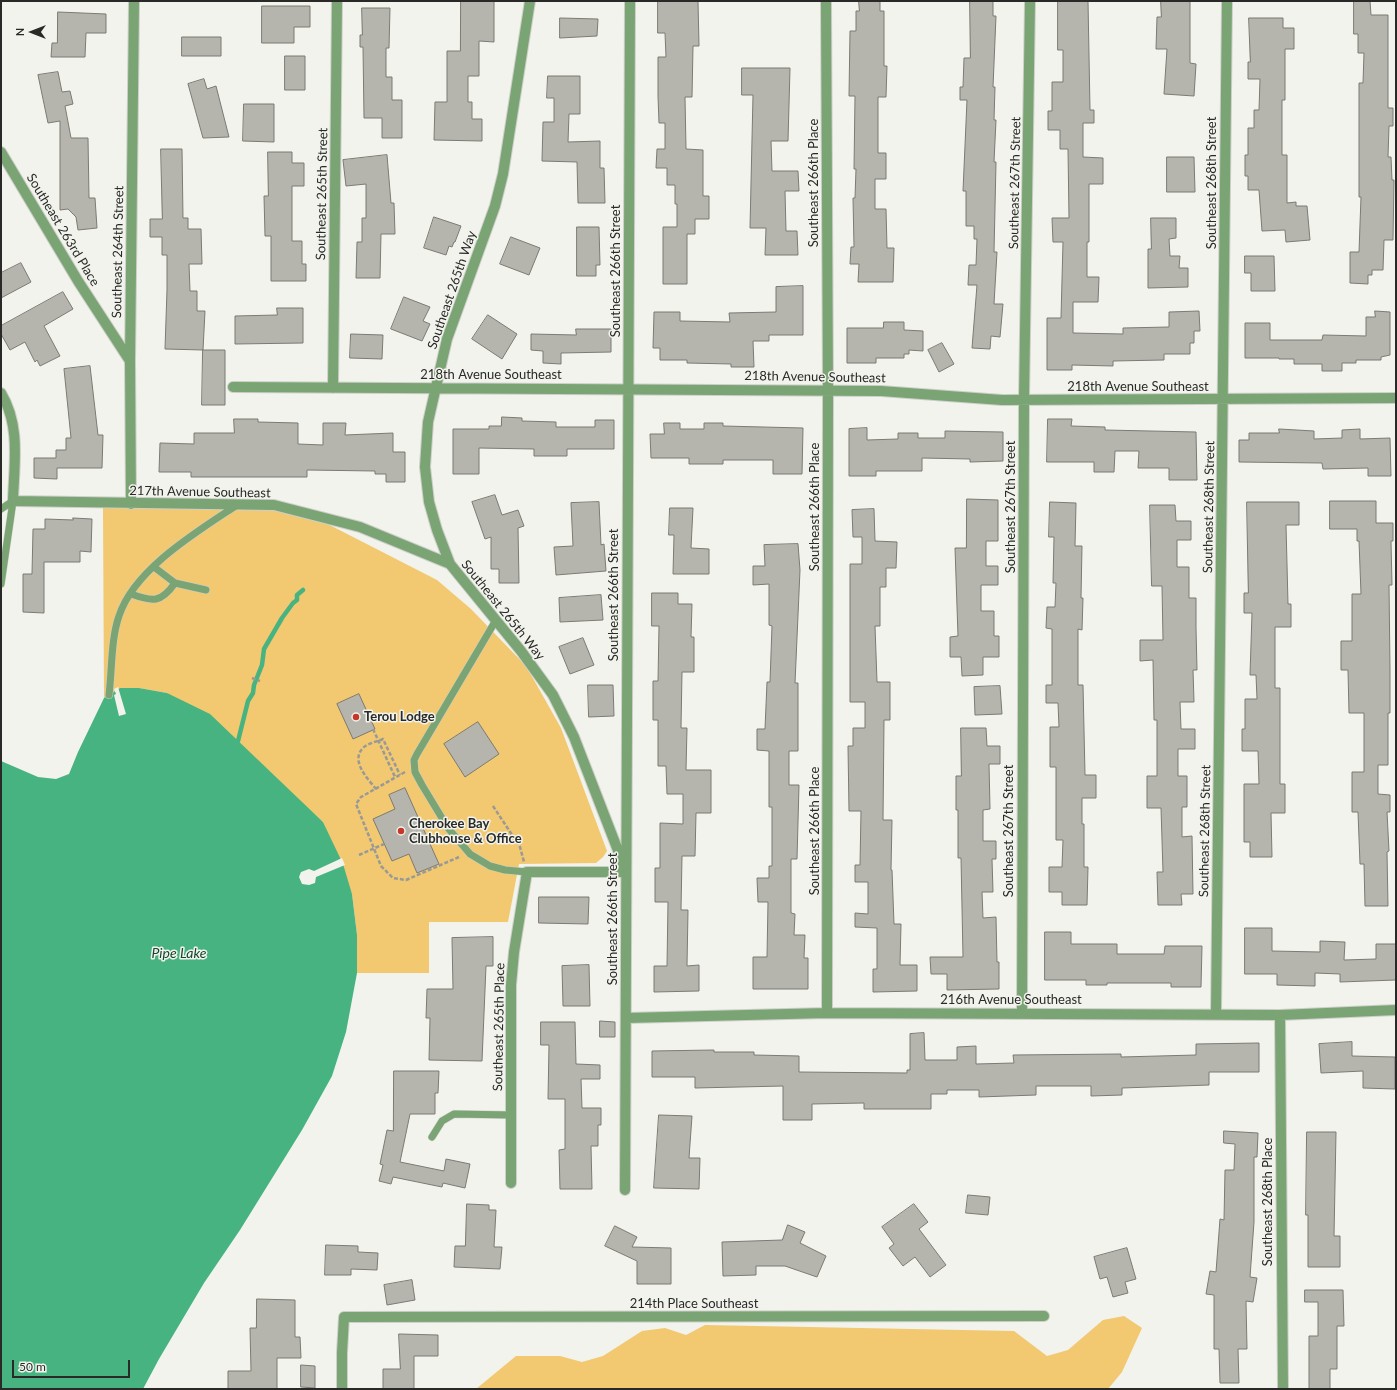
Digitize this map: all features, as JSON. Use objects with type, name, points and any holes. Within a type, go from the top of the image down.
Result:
[{"type":"street","name":"Southeast 264th Street","points":[[131,504],[130,361],[134,1]]},
{"type":"street","name":"Southeast 265th Street","points":[[333,388],[337,1]]},
{"type":"street","name":"Southeast 265th Way","points":[[530,1],[501,181],[495,206],[447,339],[428,422],[425,467],[429,502],[437,530],[450,564],[539,675],[565,718],[574,737],[626,872]]},
{"type":"street","name":"Southeast 266th Street","points":[[626,1190],[630,1]]},
{"type":"street","name":"Southeast 266th Place","points":[[826,1],[828,390],[827,1013]]},
{"type":"street","name":"Southeast 267th Street","points":[[1022,1013],[1024,399],[1030,1]]},
{"type":"street","name":"Southeast 268th Street","points":[[1216,1013],[1227,1]]},
{"type":"street","name":"Southeast 263rd Place","points":[[1,152],[78,280],[130,361]]},
{"type":"street","name":"218th Avenue Southeast","points":[[233,387],[828,390],[906,392],[1002,400],[1396,398]]},
{"type":"street","points":[[1,393],[11,413],[14,426],[13,501]]},
{"type":"street","name":"217th Avenue Southeast","points":[[13,501],[274,505],[360,527],[450,564]]},
{"type":"street","points":[[527,872],[626,872]]},
{"type":"street","name":"Southeast 265th Place","points":[[511,1183],[511,985],[514,952],[527,872]]},
{"type":"street","name":"216th Avenue Southeast","points":[[626,1018],[827,1013],[1216,1013],[1280,1015],[1396,1010]]},
{"type":"street","name":"Southeast 268th Place","points":[[1280,1015],[1283,1389]]},
{"type":"street","name":"214th Place Southeast","points":[[342,1389],[344,1317],[1044,1316]]},
{"type":"lane","points":[[1,509],[13,501]]},
{"type":"lane","points":[[1,584],[13,501]]},
{"type":"lane","points":[[108,695],[118,617],[131,594],[138,584],[174,546],[237,504]]},
{"type":"lane","points":[[154,567],[175,583],[206,590]]},
{"type":"lane","points":[[131,594],[152,600],[161,598],[167,594],[175,583]]},
{"type":"lane","points":[[496,620],[417,754],[414,760],[415,772],[448,828],[469,853],[490,866],[505,870],[527,872]]},
{"type":"lane","points":[[432,1137],[442,1122],[454,1114],[511,1115]]},
{"type":"path","points":[[252,678],[260,681]]},
{"type":"path","points":[[373,729],[395,777]]},
{"type":"path","points":[[376,789],[360,770],[359,762],[363,748],[383,739],[400,775]]},
{"type":"path","points":[[415,766],[358,800],[356,804],[373,848],[386,872],[393,878],[406,880],[469,853]]},
{"type":"path","points":[[493,806],[520,847],[527,872]]},
{"type":"path","points":[[360,855],[384,844]]},
{"type":"shaded area","points":[[272,507],[316,518],[437,580],[471,609],[526,666],[561,728],[607,851],[596,863],[519,864],[508,922],[429,922],[429,973],[357,973],[357,935],[352,894],[323,822],[293,795],[167,693],[139,688],[120,688],[104,698],[103,508]]},
{"type":"shaded area","points":[[1124,1316],[1142,1328],[1122,1372],[1108,1389],[476,1389],[516,1356],[560,1356],[582,1362],[603,1356],[642,1331],[665,1328],[686,1335],[705,1325],[1014,1331],[1047,1356],[1068,1350],[1103,1320]]},
{"type":"water","name":"Pipe Lake","points":[[120,688],[139,688],[167,693],[210,714],[323,822],[343,864],[352,894],[357,935],[357,973],[346,1032],[332,1076],[302,1130],[240,1230],[204,1283],[143,1389],[1,1389],[1,761],[38,777],[56,779],[69,774],[104,698]]},
{"type":"pier","points":[[118,687],[126,714],[119,716],[114,695],[116,694],[114,689]]},
{"type":"pier","points":[[342,858],[345,865],[316,877],[315,883],[309,885],[302,884],[299,877],[301,872],[309,869],[314,871]]},
{"type":"building","points":[[461,1],[494,1],[494,42],[479,41],[479,76],[468,76],[468,102],[472,102],[472,119],[482,119],[482,141],[434,140],[435,102],[447,102],[447,51],[460,51]]},
{"type":"building","points":[[658,1],[698,1],[699,46],[693,46],[692,97],[685,97],[686,149],[703,150],[703,196],[709,196],[709,219],[695,219],[695,234],[687,234],[687,284],[663,284],[663,227],[677,227],[677,204],[675,204],[675,185],[667,185],[667,168],[656,168],[657,149],[665,149],[665,123],[659,123],[658,57],[666,57],[665,33],[658,33]]},
{"type":"building","points":[[859,1],[880,1],[880,11],[884,11],[884,66],[887,66],[886,97],[878,97],[878,153],[886,153],[886,179],[875,179],[875,209],[886,209],[887,248],[894,248],[893,282],[858,282],[859,264],[850,264],[851,247],[854,247],[853,198],[855,198],[856,169],[854,169],[855,96],[849,96],[850,31],[856,31],[856,11],[859,11]]},
{"type":"building","points":[[970,1],[993,1],[993,16],[996,16],[993,87],[995,87],[994,120],[996,120],[994,162],[996,162],[994,252],[997,252],[994,304],[1003,304],[1000,337],[991,336],[990,349],[972,348],[977,285],[968,285],[969,265],[976,265],[977,239],[974,239],[974,226],[966,226],[966,191],[963,191],[967,100],[960,100],[960,87],[963,87],[964,58],[970,58]]},
{"type":"building","points":[[1058,1],[1088,1],[1090,110],[1094,110],[1094,123],[1083,123],[1083,157],[1103,158],[1103,184],[1089,184],[1089,242],[1087,242],[1087,277],[1099,277],[1098,302],[1073,302],[1073,333],[1123,334],[1123,328],[1169,327],[1169,312],[1199,311],[1200,331],[1194,331],[1194,343],[1190,343],[1190,354],[1164,354],[1164,360],[1113,361],[1113,366],[1072,365],[1072,370],[1047,370],[1047,318],[1061,318],[1063,242],[1053,242],[1052,218],[1069,218],[1068,149],[1060,149],[1060,130],[1048,130],[1048,111],[1052,111],[1052,82],[1063,82],[1063,50],[1058,50]]},
{"type":"building","points":[[1161,1],[1190,1],[1190,63],[1196,64],[1194,96],[1164,94],[1167,49],[1156,49],[1157,17],[1161,17]]},
{"type":"building","points":[[1354,1],[1370,1],[1371,15],[1388,15],[1388,108],[1393,108],[1393,126],[1389,126],[1388,157],[1391,157],[1392,180],[1394,180],[1393,240],[1384,240],[1383,270],[1372,270],[1372,275],[1368,275],[1368,284],[1350,283],[1350,252],[1359,252],[1361,197],[1359,197],[1359,83],[1363,83],[1364,53],[1358,53],[1358,34],[1354,34]]},
{"type":"building","points":[[262,6],[310,6],[310,27],[294,27],[294,43],[262,43]]},
{"type":"building","points":[[362,8],[390,8],[389,48],[386,48],[386,77],[392,77],[392,100],[402,100],[402,138],[382,138],[382,118],[364,118],[363,47],[360,47],[360,35],[362,35]]},
{"type":"building","points":[[58,12],[106,14],[106,33],[86,33],[85,57],[51,57],[52,43],[57,43]]},
{"type":"building","points":[[560,18],[598,19],[597,36],[560,38]]},
{"type":"building","points":[[1249,18],[1283,18],[1283,28],[1294,28],[1294,49],[1285,49],[1285,100],[1282,100],[1282,155],[1287,155],[1287,203],[1296,202],[1296,206],[1307,206],[1310,240],[1286,242],[1285,230],[1262,231],[1259,190],[1248,190],[1248,176],[1245,176],[1245,155],[1248,155],[1248,128],[1254,128],[1254,110],[1259,110],[1260,79],[1248,79],[1248,62],[1250,62]]},
{"type":"building","points":[[182,37],[221,37],[221,56],[182,56]]},
{"type":"building","points":[[285,56],[305,56],[305,90],[285,90]]},
{"type":"building","points":[[742,68],[790,68],[788,141],[771,141],[772,171],[798,171],[799,191],[785,191],[786,231],[797,231],[798,255],[765,255],[766,228],[750,228],[753,95],[742,95]]},
{"type":"building","points":[[58,72],[62,92],[70,91],[73,104],[65,106],[71,138],[88,138],[89,198],[95,198],[97,228],[78,230],[76,217],[68,209],[60,210],[60,121],[48,123],[38,75]]},
{"type":"building","points":[[548,76],[580,76],[580,114],[569,114],[568,142],[600,141],[600,168],[604,168],[605,203],[578,203],[577,162],[542,161],[543,122],[554,122],[554,98],[547,98]]},
{"type":"building","points":[[204,79],[207,89],[216,86],[229,137],[203,138],[188,84]]},
{"type":"building","points":[[244,104],[274,104],[274,142],[243,141]]},
{"type":"building","points":[[161,149],[182,149],[183,218],[188,218],[188,229],[201,229],[202,264],[189,264],[190,291],[197,291],[197,311],[205,311],[203,350],[165,349],[167,255],[162,255],[162,237],[150,237],[150,219],[162,219]]},
{"type":"building","points":[[268,152],[292,152],[292,163],[304,163],[304,186],[292,186],[292,241],[302,241],[302,264],[306,264],[306,281],[271,281],[271,236],[265,236],[264,196],[268,196]]},
{"type":"building","points":[[387,155],[391,203],[394,203],[395,234],[381,234],[380,278],[356,278],[357,242],[362,242],[362,218],[366,218],[366,184],[346,186],[343,160]]},
{"type":"building","points":[[1167,157],[1194,157],[1195,192],[1167,192]]},
{"type":"building","points":[[434,217],[461,226],[455,242],[452,247],[449,246],[446,255],[424,248]]},
{"type":"building","points":[[1151,218],[1176,218],[1176,238],[1169,239],[1170,256],[1180,256],[1179,268],[1188,268],[1188,287],[1148,288],[1148,249],[1151,249]]},
{"type":"building","points":[[577,227],[599,227],[600,265],[596,265],[596,276],[577,276]]},
{"type":"building","points":[[511,237],[540,248],[529,275],[500,264]]},
{"type":"building","points":[[1245,256],[1274,256],[1275,291],[1251,291],[1251,273],[1245,273]]},
{"type":"building","points":[[21,263],[31,282],[1,298],[1,273]]},
{"type":"building","points":[[803,286],[803,335],[769,335],[769,341],[753,341],[754,367],[731,367],[731,364],[687,363],[687,360],[660,360],[660,348],[653,348],[654,312],[680,312],[680,321],[730,322],[729,313],[776,312],[776,287]]},
{"type":"building","points":[[63,292],[73,309],[44,326],[60,356],[40,366],[37,360],[35,362],[25,342],[10,350],[1,334],[1,326]]},
{"type":"building","points":[[404,297],[430,307],[423,321],[430,324],[422,341],[391,329]]},
{"type":"building","points":[[277,308],[303,308],[303,343],[235,344],[235,316],[277,315]]},
{"type":"building","points":[[1375,311],[1390,312],[1390,355],[1381,357],[1381,360],[1356,360],[1356,363],[1342,363],[1342,371],[1322,371],[1322,364],[1294,364],[1294,359],[1245,358],[1245,323],[1270,323],[1270,340],[1322,340],[1323,335],[1366,336],[1366,317],[1375,317]]},
{"type":"building","points":[[488,315],[517,334],[502,359],[472,339]]},
{"type":"building","points":[[884,322],[904,322],[904,330],[923,331],[923,351],[909,350],[909,354],[904,354],[904,358],[876,358],[876,363],[847,363],[847,328],[883,328]]},
{"type":"building","points":[[576,329],[611,329],[611,352],[561,353],[561,364],[543,363],[543,351],[531,350],[531,334],[576,335]]},
{"type":"building","points":[[351,334],[383,335],[382,359],[350,358]]},
{"type":"building","points":[[942,343],[954,364],[939,372],[928,350]]},
{"type":"building","points":[[203,350],[225,350],[225,405],[202,405]]},
{"type":"building","points":[[90,366],[98,435],[103,435],[102,468],[57,468],[57,479],[34,478],[34,458],[56,458],[56,450],[66,450],[66,438],[71,438],[64,369]]},
{"type":"building","points":[[502,417],[522,418],[522,421],[556,422],[556,427],[595,427],[595,420],[614,420],[614,449],[567,449],[567,456],[534,456],[534,449],[479,448],[479,474],[453,474],[453,429],[489,429],[489,426],[501,426]]},
{"type":"building","points":[[234,419],[258,419],[258,422],[298,423],[298,444],[323,445],[323,423],[346,423],[345,435],[393,433],[393,452],[405,452],[405,482],[386,482],[386,474],[375,474],[375,471],[307,470],[307,477],[191,477],[191,472],[159,472],[160,443],[194,444],[194,433],[234,433]]},
{"type":"building","points":[[1048,419],[1072,419],[1071,426],[1105,427],[1105,430],[1196,432],[1197,480],[1169,480],[1169,468],[1138,468],[1139,451],[1115,451],[1114,472],[1094,472],[1094,462],[1047,462]]},
{"type":"building","points":[[664,423],[680,423],[680,429],[704,429],[704,423],[723,423],[723,426],[803,428],[802,474],[773,474],[773,460],[723,460],[723,464],[689,464],[689,458],[651,458],[650,434],[664,434]]},
{"type":"building","points":[[867,428],[867,440],[898,439],[898,433],[918,433],[918,438],[945,438],[945,431],[1003,432],[1003,461],[970,462],[970,459],[922,458],[922,471],[876,471],[876,476],[849,476],[849,429]]},
{"type":"building","points":[[1279,429],[1314,431],[1314,439],[1342,438],[1342,430],[1360,429],[1360,439],[1390,438],[1391,476],[1368,476],[1368,468],[1323,469],[1322,463],[1239,462],[1239,440],[1249,440],[1249,433],[1279,433]]},
{"type":"building","points":[[495,495],[502,515],[518,510],[524,526],[518,528],[519,583],[499,583],[499,569],[491,569],[491,537],[485,539],[472,502]]},
{"type":"building","points":[[967,499],[998,500],[998,541],[986,541],[986,566],[998,566],[998,585],[981,585],[981,611],[994,611],[994,636],[999,636],[999,657],[983,657],[983,675],[962,676],[961,657],[950,657],[950,637],[958,636],[955,548],[966,548]]},
{"type":"building","points":[[1330,501],[1376,501],[1376,523],[1393,523],[1393,541],[1391,541],[1392,585],[1389,585],[1390,713],[1388,713],[1388,765],[1378,765],[1378,794],[1390,795],[1390,812],[1387,812],[1389,851],[1387,852],[1388,906],[1365,906],[1364,864],[1360,864],[1358,812],[1352,812],[1352,772],[1364,772],[1364,713],[1349,713],[1348,670],[1341,670],[1341,641],[1352,641],[1352,594],[1361,594],[1359,541],[1357,541],[1357,529],[1330,529]]},
{"type":"building","points":[[599,502],[601,545],[604,544],[606,571],[556,575],[554,547],[573,546],[571,503]]},
{"type":"building","points":[[1050,502],[1076,503],[1075,546],[1082,546],[1081,598],[1083,598],[1082,630],[1078,629],[1078,685],[1083,685],[1085,775],[1096,775],[1096,798],[1082,798],[1082,824],[1084,824],[1084,867],[1088,867],[1087,905],[1062,905],[1062,892],[1049,892],[1049,867],[1062,867],[1063,840],[1056,840],[1056,767],[1050,767],[1050,727],[1059,727],[1058,703],[1046,703],[1046,685],[1052,685],[1052,629],[1046,628],[1047,607],[1055,607],[1056,583],[1053,583],[1054,537],[1049,537]]},
{"type":"building","points":[[1247,502],[1299,502],[1299,525],[1286,525],[1288,604],[1291,604],[1291,627],[1275,627],[1275,688],[1280,688],[1280,784],[1285,784],[1285,813],[1271,813],[1272,857],[1250,857],[1250,842],[1244,842],[1244,784],[1259,784],[1258,751],[1242,751],[1242,729],[1245,729],[1245,699],[1257,699],[1256,675],[1250,675],[1252,613],[1244,613],[1244,593],[1248,593]]},
{"type":"building","points":[[1150,505],[1175,505],[1176,521],[1191,521],[1191,540],[1177,540],[1177,567],[1189,567],[1189,598],[1196,598],[1197,670],[1193,670],[1194,702],[1180,702],[1181,729],[1195,729],[1195,749],[1178,749],[1178,776],[1187,776],[1187,807],[1182,807],[1182,837],[1192,836],[1193,894],[1181,894],[1182,905],[1158,905],[1157,872],[1163,872],[1161,808],[1147,808],[1147,776],[1157,776],[1157,720],[1154,720],[1153,660],[1140,661],[1140,640],[1163,640],[1162,586],[1152,586]]},
{"type":"building","points":[[670,508],[693,508],[691,548],[709,549],[709,574],[673,574],[674,535],[669,535]]},
{"type":"building","points":[[874,509],[875,541],[897,542],[896,568],[886,568],[886,587],[880,587],[880,626],[875,626],[877,682],[890,682],[890,720],[884,720],[883,820],[892,820],[891,870],[894,924],[901,924],[900,965],[917,965],[917,991],[873,992],[873,969],[877,969],[877,928],[855,927],[855,913],[868,914],[868,882],[855,882],[855,865],[860,865],[861,811],[849,811],[848,746],[853,746],[853,728],[865,728],[865,702],[850,702],[850,564],[862,564],[862,537],[853,537],[852,510]]},
{"type":"building","points":[[73,518],[92,519],[91,552],[80,551],[80,562],[44,562],[44,613],[23,612],[23,574],[32,574],[33,529],[45,529],[45,519],[73,520]]},
{"type":"building","points":[[798,544],[800,570],[795,683],[798,683],[798,751],[789,751],[789,785],[799,785],[797,859],[791,859],[791,913],[795,914],[794,935],[805,935],[804,958],[808,958],[808,989],[753,989],[753,957],[767,957],[768,902],[758,902],[757,878],[769,878],[769,866],[772,866],[772,807],[769,807],[769,751],[757,750],[757,729],[765,729],[767,682],[770,682],[772,626],[769,625],[769,584],[753,585],[753,566],[765,566],[764,545]]},
{"type":"building","points":[[652,593],[678,593],[678,604],[692,604],[691,637],[694,637],[694,672],[682,672],[681,728],[687,728],[686,770],[711,770],[711,813],[696,813],[695,856],[682,856],[681,910],[688,910],[687,966],[699,965],[699,991],[654,992],[654,966],[667,966],[668,902],[655,902],[655,868],[660,868],[660,823],[683,824],[683,794],[667,794],[666,766],[658,766],[658,720],[653,720],[653,681],[658,681],[659,626],[652,626]]},
{"type":"building","points":[[601,595],[603,620],[560,622],[559,598]]},
{"type":"building","points":[[583,638],[594,665],[570,674],[559,647]]},
{"type":"building","points":[[588,685],[613,685],[614,716],[589,717]]},
{"type":"building","points":[[1000,686],[1002,714],[975,715],[974,687]]},
{"type":"building","name":"Terou Lodge","points":[[359,694],[375,729],[353,739],[337,704]]},
{"type":"building","points":[[478,722],[499,754],[465,777],[444,744]]},
{"type":"building","points":[[961,728],[986,728],[987,746],[1000,746],[1000,764],[989,764],[990,809],[983,810],[983,841],[996,841],[996,859],[992,859],[993,892],[982,892],[983,918],[996,917],[999,989],[947,990],[947,974],[931,974],[930,957],[963,957],[961,858],[958,858],[958,810],[956,810],[956,776],[961,776]]},
{"type":"building","name":"Cherokee Bay Clubhouse & Office","points":[[405,788],[439,864],[417,873],[409,854],[392,861],[373,819],[395,809],[389,795]]},
{"type":"building","points":[[539,897],[589,897],[588,924],[539,923]]},
{"type":"building","points":[[1245,928],[1272,928],[1272,951],[1320,952],[1320,941],[1345,942],[1344,960],[1376,959],[1376,944],[1396,944],[1396,980],[1340,982],[1340,974],[1315,973],[1315,986],[1277,985],[1277,974],[1245,974]]},
{"type":"building","points":[[1045,932],[1071,932],[1071,944],[1117,944],[1117,954],[1164,954],[1165,946],[1202,946],[1201,987],[1171,987],[1171,983],[1107,983],[1107,985],[1086,985],[1086,980],[1045,980]]},
{"type":"building","points":[[493,937],[493,966],[486,966],[482,1061],[429,1060],[430,1018],[426,1018],[427,989],[453,989],[452,938]]},
{"type":"building","points":[[589,965],[590,1006],[563,1006],[562,966]]},
{"type":"building","points":[[600,1021],[615,1022],[615,1037],[600,1037]]},
{"type":"building","points":[[541,1022],[575,1022],[576,1064],[600,1065],[600,1079],[581,1079],[582,1108],[601,1108],[601,1125],[598,1125],[598,1146],[591,1146],[592,1189],[560,1189],[559,1150],[565,1149],[565,1099],[548,1099],[549,1045],[541,1045]]},
{"type":"building","points":[[924,1033],[925,1060],[957,1060],[957,1047],[976,1046],[976,1064],[1014,1063],[1013,1055],[1121,1054],[1121,1057],[1196,1055],[1196,1044],[1259,1043],[1259,1072],[1209,1072],[1209,1085],[1122,1088],[1122,1095],[1091,1096],[1091,1086],[1036,1086],[1036,1095],[979,1097],[979,1090],[947,1090],[947,1094],[931,1094],[931,1109],[864,1109],[864,1103],[812,1104],[812,1120],[783,1120],[783,1086],[695,1088],[695,1077],[652,1077],[652,1051],[714,1050],[714,1052],[754,1052],[754,1055],[799,1056],[799,1072],[907,1073],[907,1070],[910,1070],[910,1034]]},
{"type":"building","points":[[1352,1042],[1352,1056],[1395,1057],[1395,1089],[1363,1088],[1363,1071],[1321,1073],[1319,1044]]},
{"type":"building","points":[[394,1071],[439,1071],[438,1093],[435,1093],[435,1114],[410,1114],[400,1162],[444,1171],[446,1159],[470,1164],[465,1188],[443,1183],[442,1187],[393,1177],[391,1184],[379,1181],[383,1165],[380,1164],[387,1130],[393,1131]]},
{"type":"building","points":[[659,1115],[692,1116],[689,1158],[700,1158],[699,1189],[654,1188]]},
{"type":"building","points":[[1224,1131],[1258,1133],[1257,1157],[1254,1157],[1254,1222],[1250,1277],[1257,1278],[1253,1302],[1246,1301],[1247,1349],[1238,1349],[1239,1383],[1220,1383],[1219,1349],[1214,1349],[1214,1295],[1206,1294],[1210,1271],[1216,1272],[1220,1219],[1224,1220],[1225,1170],[1234,1170],[1235,1144],[1224,1143]]},
{"type":"building","points":[[1307,1132],[1336,1132],[1334,1236],[1340,1236],[1340,1267],[1308,1267],[1308,1215],[1306,1215]]},
{"type":"building","points":[[968,1195],[990,1197],[988,1215],[966,1213]]},
{"type":"building","points":[[467,1204],[489,1205],[489,1210],[496,1210],[494,1247],[502,1247],[500,1269],[454,1267],[455,1246],[465,1246]]},
{"type":"building","points":[[914,1204],[928,1222],[919,1229],[946,1265],[930,1277],[915,1257],[903,1266],[889,1248],[894,1244],[882,1227]]},
{"type":"building","points":[[788,1225],[805,1232],[800,1243],[826,1256],[817,1277],[785,1266],[756,1266],[756,1275],[723,1276],[722,1242],[782,1240]]},
{"type":"building","points":[[615,1226],[637,1237],[632,1247],[671,1248],[671,1284],[637,1284],[637,1261],[605,1246]]},
{"type":"building","points":[[326,1245],[358,1246],[358,1252],[378,1253],[377,1270],[351,1269],[351,1275],[325,1275]]},
{"type":"building","points":[[1127,1248],[1136,1279],[1125,1282],[1128,1293],[1113,1297],[1107,1277],[1100,1279],[1094,1257]]},
{"type":"building","points":[[412,1280],[415,1300],[387,1305],[384,1285]]},
{"type":"building","points":[[1305,1290],[1343,1290],[1344,1326],[1337,1326],[1337,1369],[1330,1369],[1330,1389],[1309,1389],[1309,1336],[1318,1336],[1318,1302],[1305,1302]]},
{"type":"building","points":[[257,1299],[295,1300],[295,1337],[300,1337],[301,1358],[277,1358],[277,1389],[228,1389],[228,1371],[251,1371],[250,1328],[256,1328]]},
{"type":"building","points":[[399,1334],[438,1335],[438,1356],[414,1356],[414,1389],[383,1389],[383,1369],[400,1369]]},
{"type":"building","points":[[301,1365],[315,1366],[315,1388],[301,1387]]},
{"type":"waterway","points":[[238,741],[248,701],[253,693],[254,685],[262,665],[264,649],[282,618],[297,600],[297,595],[303,590]]},
{"type":"place","name":"Terou Lodge","points":[[356,717]]},
{"type":"place","name":"Cherokee Bay Clubhouse & Office","points":[[401,831]]}]
